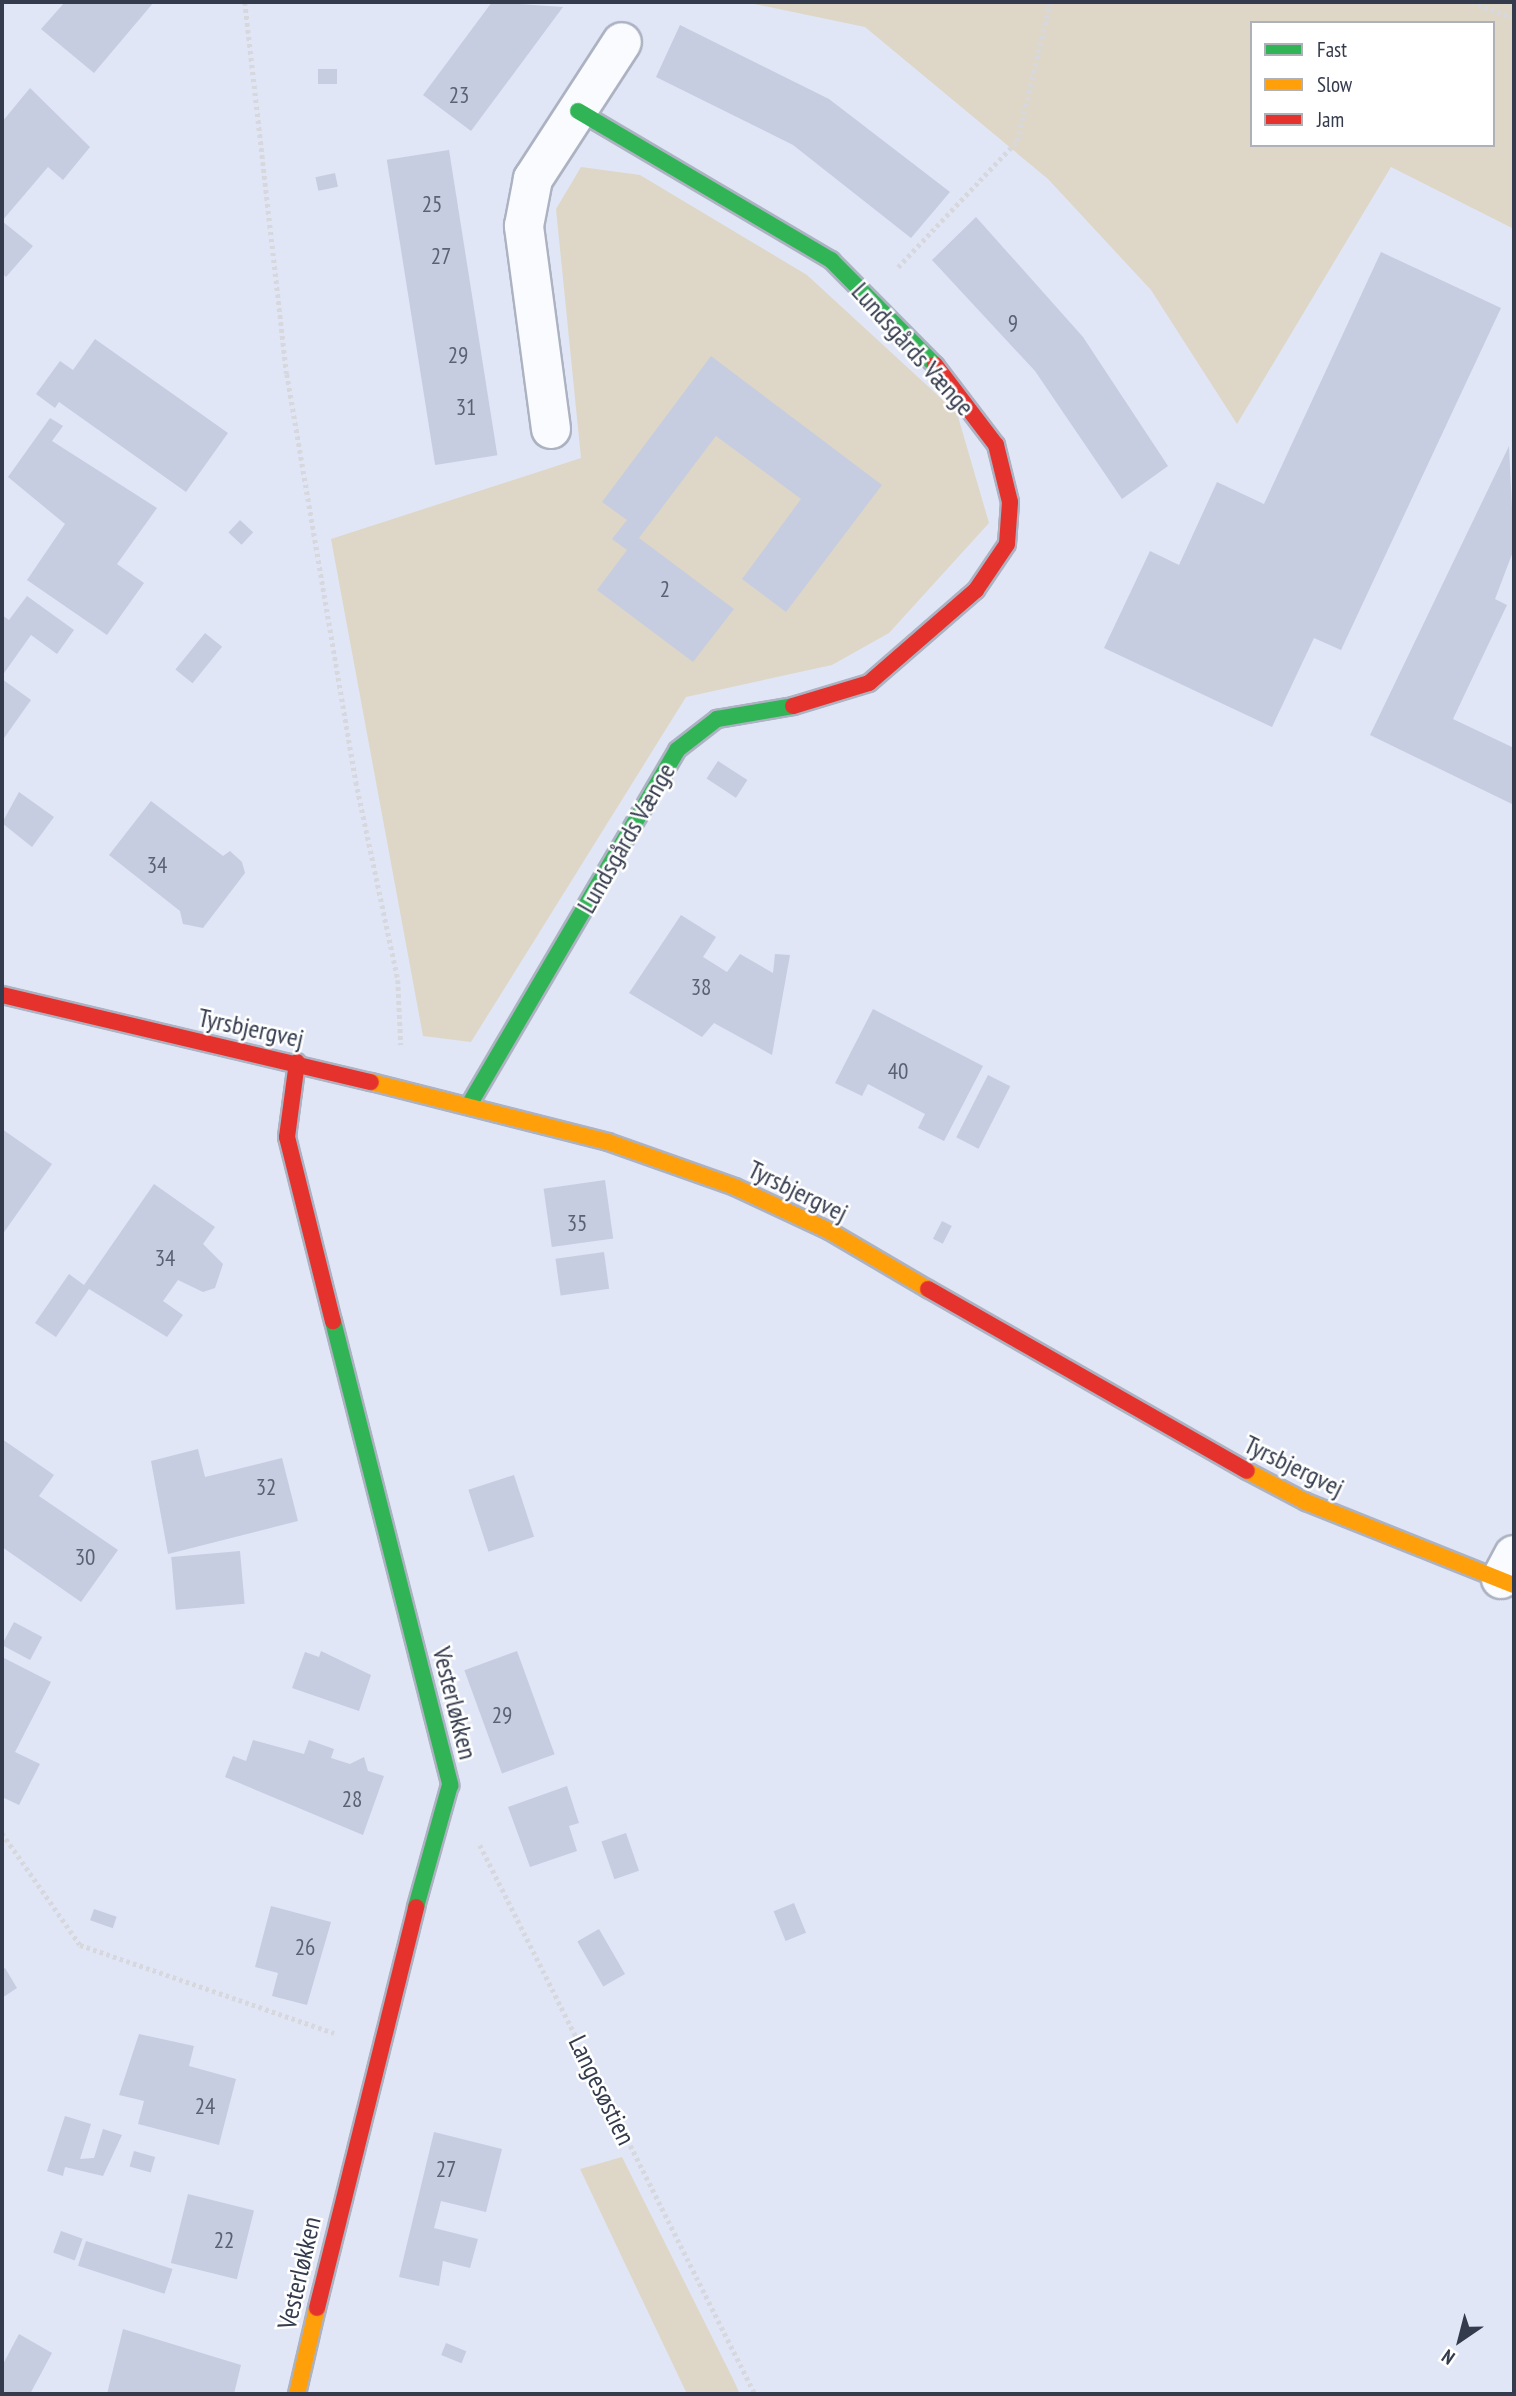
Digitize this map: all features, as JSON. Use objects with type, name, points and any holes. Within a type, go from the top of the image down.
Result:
[{"type":"street","points":[[551,429],[524,226],[533,179],[622,42]]},
{"type":"street","name":"Lundsgårds Vænge","points":[[469,1105],[677,750],[717,719],[807,704],[869,683],[976,590],[1007,544],[1010,502],[996,445],[948,378],[869,298],[831,260],[578,111]]},
{"type":"street","name":"Tyrsbjergvej","points":[[2,995],[297,1062],[469,1105],[608,1143],[735,1187],[829,1231],[1158,1424],[1306,1502],[1510,1573]]},
{"type":"street","name":"Vesterløkken","points":[[297,1062],[287,1138],[450,1785],[376,2048],[297,2394]]},
{"type":"path","points":[[245,2],[287,374],[356,782],[398,980],[403,1089]]},
{"type":"path","points":[[869,298],[1017,141],[1050,2]]},
{"type":"path","points":[[1471,2],[1514,18]]},
{"type":"path","name":"Langesøstien","points":[[450,1785],[755,2394]]},
{"type":"path","points":[[2,1833],[80,1945],[376,2048]]},
{"type":"shaded area","points":[[745,2],[1514,2],[1514,229],[1391,167],[1237,424],[1151,290],[1048,179],[865,27]]},
{"type":"shaded area","points":[[581,167],[640,175],[807,275],[957,413],[989,523],[889,633],[832,665],[686,697],[471,1042],[423,1036],[331,539],[581,458],[556,209]]},
{"type":"shaded area","points":[[622,2157],[740,2394],[687,2394],[580,2169]]},
{"type":"building","points":[[65,2],[154,2],[94,73],[41,29]]},
{"type":"building","points":[[492,2],[563,7],[471,131],[423,95]]},
{"type":"building","points":[[680,25],[829,99],[950,192],[911,238],[793,145],[656,77]]},
{"type":"building","points":[[318,69],[337,69],[337,84],[318,84]]},
{"type":"building","points":[[30,88],[90,147],[63,180],[48,167],[2,221],[2,122]]},
{"type":"building","points":[[449,150],[497,455],[435,465],[387,160]]},
{"type":"building","points":[[335,173],[338,187],[318,191],[315,177]]},
{"type":"building","points":[[976,217],[1083,337],[1168,466],[1122,499],[1035,371],[932,260]]},
{"type":"building","points":[[2,221],[33,246],[6,277],[2,273]]},
{"type":"building","points":[[1381,252],[1501,308],[1341,650],[1314,638],[1272,727],[1104,648],[1150,551],[1179,565],[1217,482],[1264,504]]},
{"type":"building","points":[[95,339],[228,433],[186,492],[59,402],[55,408],[36,394],[60,361],[73,370]]},
{"type":"building","points":[[711,356],[882,485],[786,612],[742,579],[801,499],[716,436],[639,538],[734,609],[693,662],[597,590],[627,550],[612,539],[627,520],[602,502]]},
{"type":"building","points":[[50,418],[63,426],[52,441],[157,508],[117,564],[144,583],[107,635],[27,580],[65,524],[8,477]]},
{"type":"building","points":[[1509,446],[1514,549],[1495,599],[1507,605],[1453,719],[1514,748],[1514,805],[1370,735]]},
{"type":"building","points":[[240,520],[253,532],[242,545],[228,532]]},
{"type":"building","points":[[27,596],[74,630],[57,654],[31,635],[2,676],[2,615],[9,620]]},
{"type":"building","points":[[205,633],[222,647],[193,683],[175,670]]},
{"type":"building","points":[[2,679],[31,700],[2,741]]},
{"type":"building","points":[[718,761],[747,780],[736,798],[707,779]]},
{"type":"building","points":[[19,792],[54,817],[32,847],[2,823]]},
{"type":"building","points":[[151,801],[223,856],[230,851],[242,862],[245,873],[203,928],[183,924],[180,911],[109,855]]},
{"type":"building","points":[[681,915],[716,937],[703,957],[727,972],[740,954],[773,973],[775,954],[790,955],[772,1055],[714,1023],[702,1037],[629,993]]},
{"type":"building","points":[[873,1009],[983,1066],[944,1141],[918,1128],[925,1114],[868,1084],[862,1096],[835,1083]]},
{"type":"building","points":[[988,1075],[1010,1086],[978,1149],[956,1137]]},
{"type":"building","points":[[2,1129],[52,1164],[2,1235]]},
{"type":"building","points":[[605,1180],[613,1238],[552,1247],[544,1189]]},
{"type":"building","points":[[154,1184],[215,1227],[203,1244],[223,1264],[215,1288],[203,1292],[178,1280],[163,1301],[183,1315],[167,1337],[89,1289],[56,1337],[35,1323],[69,1274],[84,1285]]},
{"type":"building","points":[[942,1221],[952,1226],[943,1244],[933,1239]]},
{"type":"building","points":[[604,1252],[609,1289],[561,1295],[555,1259]]},
{"type":"building","points":[[2,1439],[54,1475],[39,1496],[118,1550],[81,1602],[2,1547]]},
{"type":"building","points":[[198,1449],[205,1477],[282,1458],[298,1521],[168,1554],[151,1461]]},
{"type":"building","points":[[514,1475],[534,1537],[488,1552],[468,1490]]},
{"type":"building","points":[[240,1551],[245,1604],[176,1610],[171,1557]]},
{"type":"building","points":[[14,1622],[42,1637],[30,1660],[2,1645]]},
{"type":"building","points":[[321,1651],[371,1675],[359,1711],[292,1688],[305,1652],[319,1657]]},
{"type":"building","points":[[517,1651],[555,1754],[502,1774],[464,1670]]},
{"type":"building","points":[[2,1657],[51,1682],[15,1752],[40,1764],[19,1805],[2,1797]]},
{"type":"building","points":[[253,1740],[304,1754],[309,1740],[334,1749],[331,1758],[350,1764],[364,1757],[368,1771],[384,1776],[363,1835],[225,1777],[233,1756],[246,1761]]},
{"type":"building","points":[[567,1786],[579,1823],[569,1826],[577,1851],[530,1867],[508,1807]]},
{"type":"building","points":[[626,1833],[639,1871],[614,1879],[601,1841]]},
{"type":"building","points":[[794,1903],[806,1933],[786,1941],[774,1911]]},
{"type":"building","points":[[271,1906],[331,1922],[307,2005],[272,1996],[278,1973],[255,1967]]},
{"type":"building","points":[[94,1909],[117,1917],[113,1928],[90,1920]]},
{"type":"building","points":[[599,1929],[625,1974],[603,1987],[577,1942]]},
{"type":"building","points":[[5,1968],[17,1988],[2,1998],[2,1970]]},
{"type":"building","points":[[139,2034],[194,2046],[189,2066],[236,2079],[219,2145],[138,2124],[144,2101],[119,2095]]},
{"type":"building","points":[[65,2116],[91,2124],[80,2159],[94,2158],[103,2129],[122,2135],[103,2176],[65,2167],[63,2176],[47,2171]]},
{"type":"building","points":[[434,2132],[502,2149],[486,2212],[441,2201],[434,2228],[478,2239],[470,2268],[443,2261],[439,2286],[399,2277]]},
{"type":"building","points":[[134,2151],[155,2157],[151,2172],[130,2166]]},
{"type":"building","points":[[188,2194],[254,2210],[237,2279],[171,2263]]},
{"type":"building","points":[[61,2231],[83,2239],[75,2260],[53,2253]]},
{"type":"building","points":[[86,2241],[173,2269],[165,2294],[78,2266]]},
{"type":"building","points":[[123,2329],[241,2365],[234,2394],[107,2394]]},
{"type":"building","points":[[19,2334],[52,2353],[30,2394],[2,2394],[2,2366]]},
{"type":"building","points":[[446,2343],[466,2351],[462,2363],[441,2355]]},
{"type":"traffic: fast","points":[[578,111],[831,260],[935,365]]},
{"type":"traffic: fast","points":[[469,1105],[677,750],[717,719],[793,706]]},
{"type":"traffic: fast","points":[[333,1321],[450,1785],[416,1907]]},
{"type":"traffic: slow","points":[[371,1082],[608,1142],[735,1187],[829,1231],[928,1289]]},
{"type":"traffic: slow","points":[[1247,1471],[1306,1502],[1514,1585]]},
{"type":"traffic: slow","points":[[297,2394],[317,2308]]},
{"type":"traffic: jam","points":[[793,706],[869,683],[976,590],[1007,544],[1010,502],[996,445],[935,365]]},
{"type":"traffic: jam","points":[[2,995],[371,1082]]},
{"type":"traffic: jam","points":[[297,1062],[287,1137],[333,1321]]},
{"type":"traffic: jam","points":[[928,1289],[1247,1471]]},
{"type":"traffic: jam","points":[[317,2308],[416,1907]]}]
